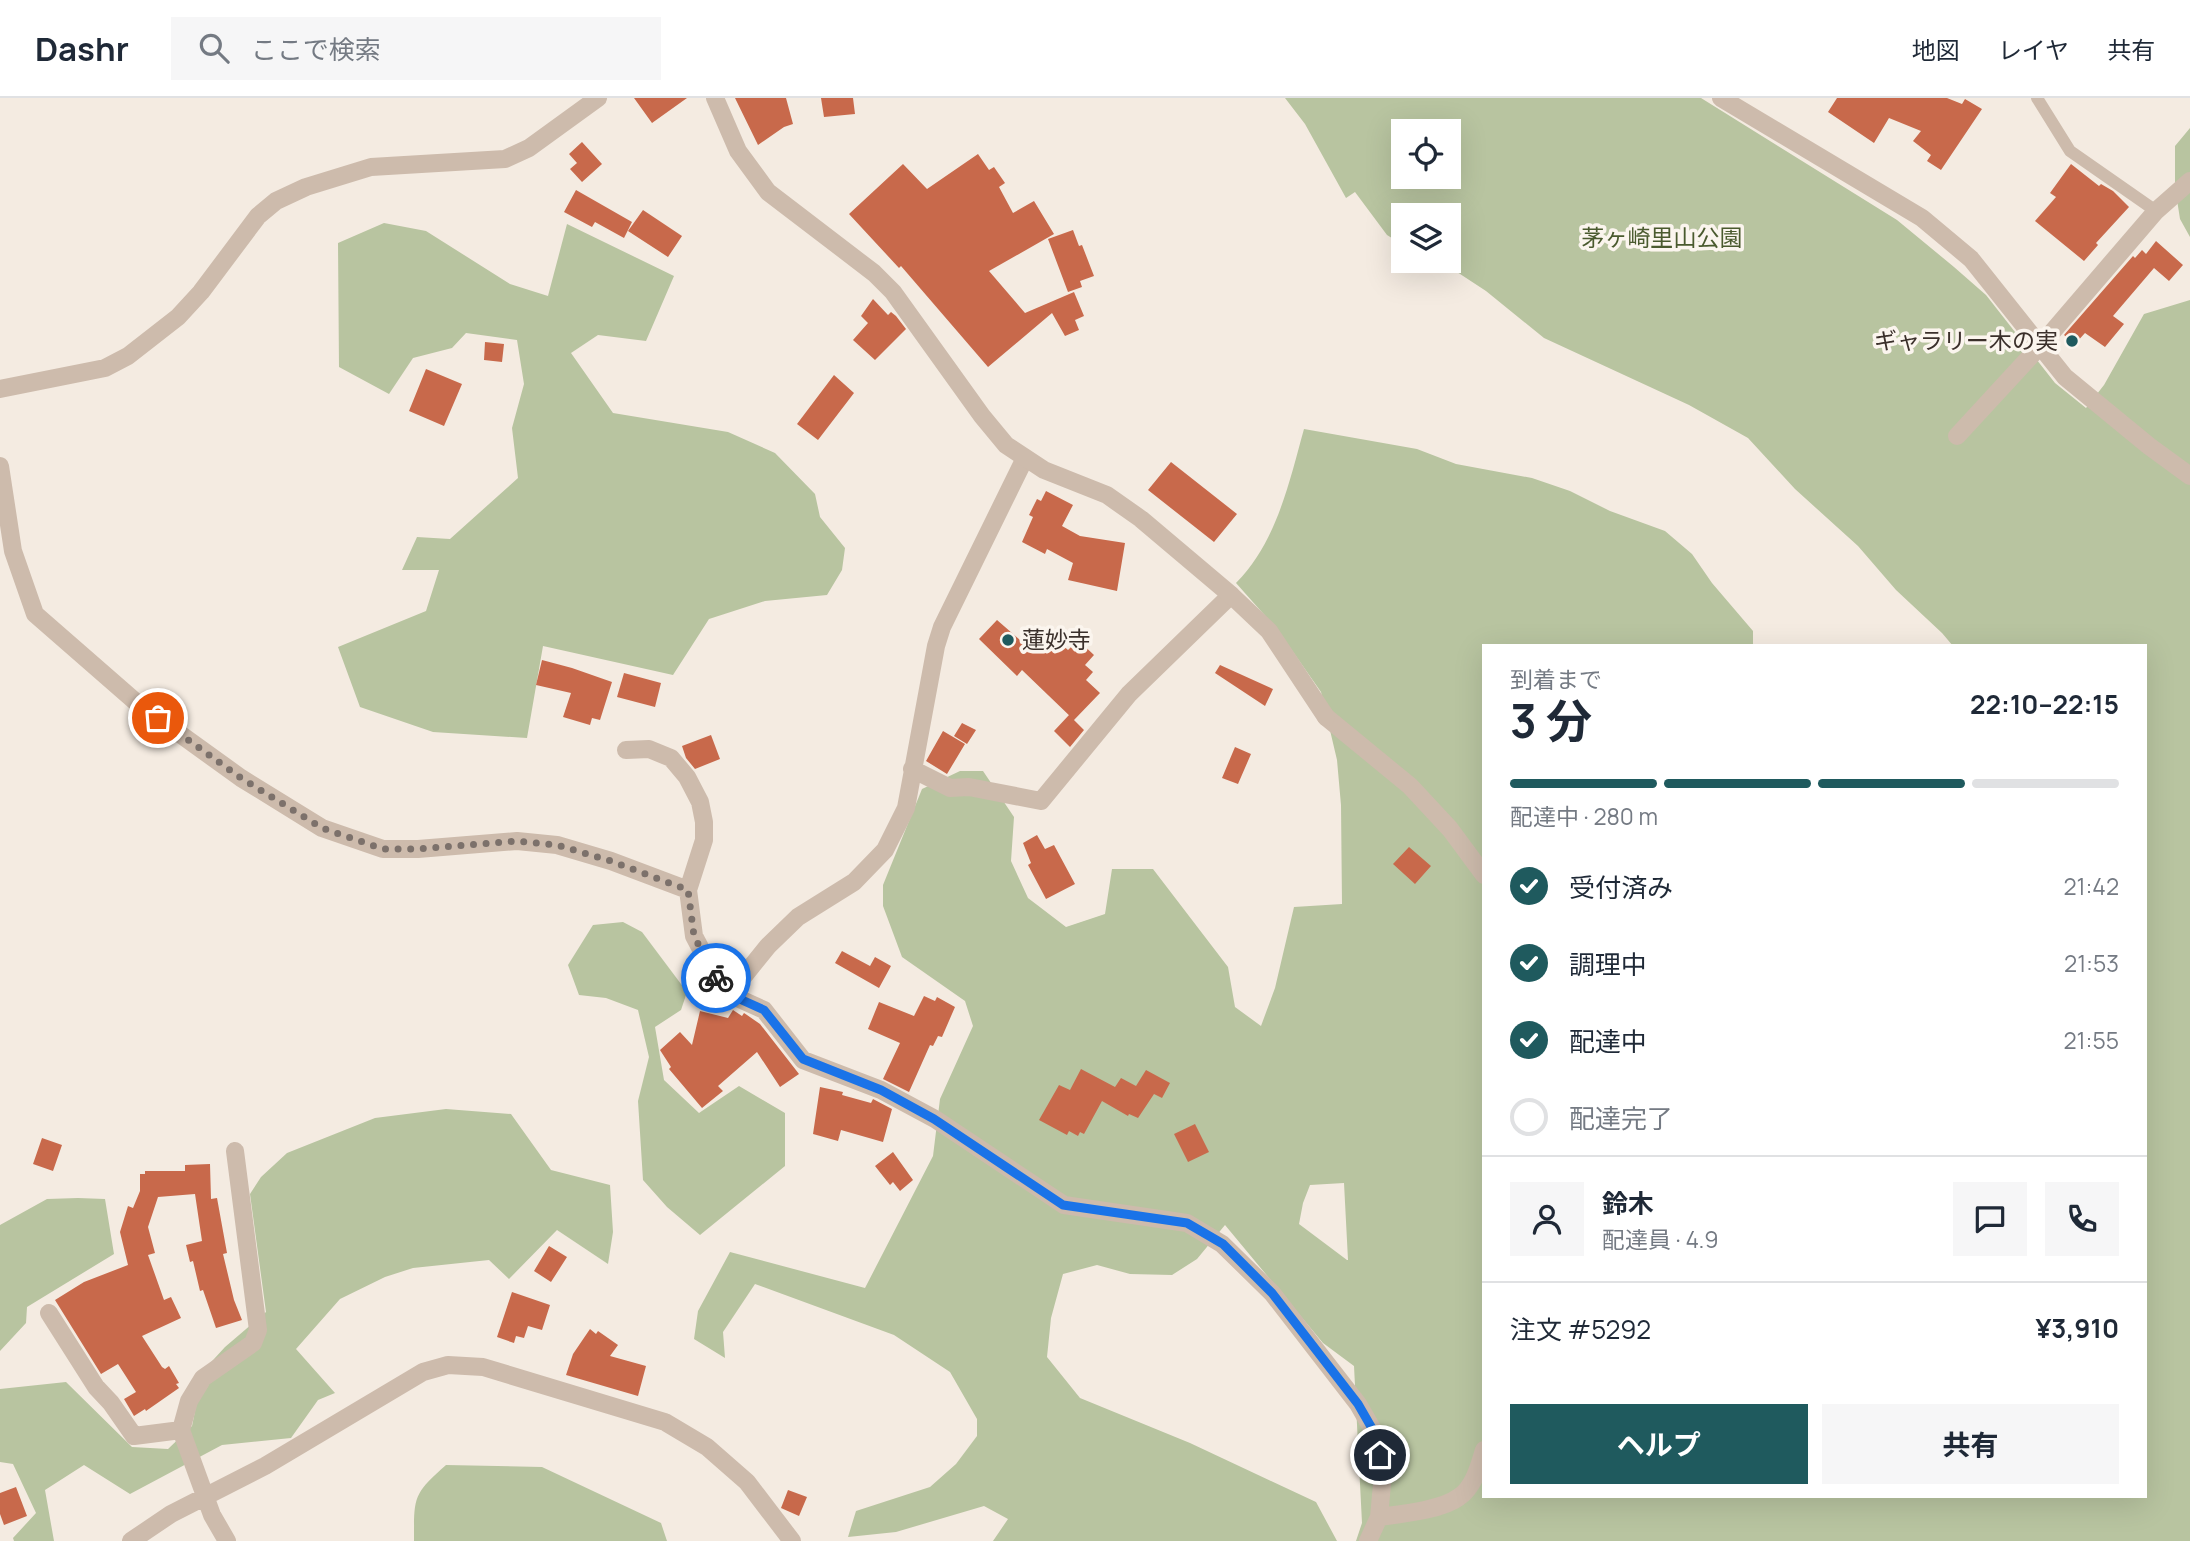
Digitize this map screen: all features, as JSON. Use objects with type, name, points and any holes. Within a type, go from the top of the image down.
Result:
[{"type":"street","points":[[0,389],[105,368],[128,356],[178,317],[201,292],[258,216],[276,201],[306,187],[371,167],[505,159],[529,148],[597,98]]},
{"type":"street","points":[[715,98],[738,151],[768,191],[874,273],[893,292],[1006,445],[1044,470],[1107,495],[1141,519],[1231,595],[1269,631],[1326,717],[1410,786],[1450,829],[1482,872]]},
{"type":"street","points":[[1721,98],[1922,218],[1972,259],[2065,376],[2149,446],[2190,476]]},
{"type":"street","points":[[1957,436],[2041,345],[2156,211],[2190,181]]},
{"type":"street","points":[[733,996],[743,977],[768,946],[798,917],[854,882],[885,850],[906,808],[936,646],[942,627],[1025,458]]},
{"type":"street","points":[[0,466],[13,551],[35,614],[137,703],[264,793],[322,828],[383,849],[517,841],[557,845],[611,861],[688,890]]},
{"type":"street","points":[[912,769],[950,788],[969,787],[1041,801],[1129,694],[1231,595]]},
{"type":"street","points":[[626,750],[649,748],[671,758],[687,777],[700,802],[704,822],[704,840],[688,890],[694,936],[715,976],[733,996],[764,1010],[803,1059],[881,1090],[934,1119],[1063,1205],[1187,1223],[1223,1244],[1272,1293],[1358,1404],[1377,1437],[1383,1473],[1380,1517],[1368,1541]]},
{"type":"street","points":[[227,1541],[212,1515],[181,1430],[189,1401],[202,1378],[253,1343],[258,1330],[235,1151]]},
{"type":"street","points":[[49,1312],[96,1387],[134,1436],[181,1430]]},
{"type":"street","points":[[131,1541],[171,1514],[265,1466],[423,1371],[449,1365],[483,1367],[665,1422],[707,1447],[747,1482],[792,1541]]},
{"type":"street","points":[[1380,1517],[1443,1504],[1460,1497],[1478,1470],[1482,1457]]},
{"type":"lane","points":[[2037,98],[2070,151],[2156,211]]},
{"type":"green space","name":"茅ヶ崎里山公園","points":[[1285,98],[1701,98],[1897,220],[1986,295],[2055,383],[2086,408],[2104,385],[2144,314],[2190,300],[2190,1541],[1356,1541],[1362,1523],[1354,1366],[1323,1343],[1225,1225],[1197,1259],[1172,1275],[1130,1274],[1097,1265],[1063,1274],[1051,1318],[1047,1357],[1080,1398],[1190,1443],[1316,1502],[1337,1541],[993,1541],[1008,1519],[984,1506],[896,1532],[848,1537],[856,1511],[930,1487],[956,1464],[977,1436],[977,1419],[950,1372],[894,1335],[755,1284],[723,1332],[725,1358],[694,1339],[698,1311],[730,1252],[865,1288],[933,1156],[940,1099],[973,1026],[965,1001],[902,957],[883,906],[883,885],[922,789],[960,771],[983,771],[1014,817],[1011,861],[1028,898],[1066,927],[1105,914],[1112,869],[1153,869],[1228,967],[1235,1007],[1261,1026],[1275,988],[1294,907],[1342,904],[1341,805],[1337,760],[1321,692],[1277,629],[1236,583],[1250,567],[1272,530],[1287,490],[1304,429],[1417,449],[1456,464],[1532,478],[1665,531],[1692,554],[1712,583],[1753,631],[1753,644],[1482,644],[1482,1498],[2147,1498],[2147,644],[1951,644],[1896,590],[1858,546],[1795,489],[1748,438],[1689,405],[1544,338],[1486,291],[1459,273],[1461,273],[1461,203],[1391,203],[1391,238],[1355,192],[1346,198],[1305,124]],"holes":[[[1344,1183],[1347,1260],[1299,1224],[1310,1185]]]},
{"type":"green space","points":[[2190,128],[2190,237],[2180,219],[2175,187],[2175,146]]},
{"type":"green space","points":[[384,223],[426,231],[510,284],[548,296],[567,224],[674,276],[646,341],[598,335],[571,353],[613,413],[728,432],[775,453],[815,494],[820,517],[845,548],[842,570],[827,595],[765,601],[709,619],[673,675],[543,646],[527,738],[433,732],[360,707],[338,647],[426,611],[439,570],[402,570],[417,537],[450,539],[518,478],[512,428],[524,384],[517,340],[466,333],[452,348],[413,358],[389,394],[339,367],[338,243]]},
{"type":"green space","points":[[623,922],[642,932],[687,992],[681,1010],[655,1027],[664,1080],[699,1113],[739,1086],[785,1113],[785,1166],[700,1235],[667,1207],[643,1180],[638,1101],[649,1057],[638,1010],[606,998],[579,995],[568,965],[593,925]]},
{"type":"green space","points":[[446,1109],[511,1114],[551,1170],[610,1185],[613,1232],[608,1264],[557,1230],[509,1279],[489,1260],[413,1268],[385,1277],[340,1299],[296,1349],[335,1393],[318,1400],[291,1438],[222,1445],[130,1494],[84,1465],[45,1490],[54,1541],[14,1541],[13,1538],[36,1513],[13,1464],[0,1462],[0,1389],[66,1382],[132,1447],[168,1449],[192,1426],[203,1371],[225,1347],[266,1312],[250,1194],[261,1177],[287,1153],[375,1118]]},
{"type":"green space","points":[[47,1199],[105,1199],[114,1254],[27,1307],[26,1323],[0,1351],[0,1225]]},
{"type":"green space","points":[[446,1465],[542,1467],[661,1523],[667,1541],[414,1541],[414,1515],[418,1497],[427,1483]]},
{"type":"building","points":[[634,98],[687,98],[652,123]]},
{"type":"building","points":[[735,98],[786,98],[793,124],[758,145]]},
{"type":"building","points":[[821,98],[853,98],[855,114],[824,117]]},
{"type":"building","points":[[1837,98],[1947,98],[1962,104],[1965,99],[1982,109],[1941,170],[1927,161],[1931,155],[1913,141],[1921,131],[1889,118],[1874,143],[1828,112]]},
{"type":"building","points":[[582,142],[602,164],[582,182],[570,169],[577,163],[569,154]]},
{"type":"building","points":[[978,154],[989,170],[994,167],[1005,183],[999,187],[1013,213],[1034,201],[1054,234],[989,271],[1025,313],[1074,292],[1084,316],[1075,320],[1079,330],[1065,336],[1052,313],[988,367],[901,266],[899,268],[849,214],[903,164],[927,189]]},
{"type":"building","points":[[2071,164],[2099,186],[2101,184],[2113,191],[2129,207],[2096,243],[2098,245],[2084,261],[2035,221],[2056,197],[2050,193]]},
{"type":"building","points":[[576,190],[632,222],[624,238],[595,222],[592,227],[564,212]]},
{"type":"building","points":[[643,210],[682,236],[668,257],[628,231]]},
{"type":"building","points":[[1073,230],[1094,276],[1080,281],[1082,287],[1068,292],[1048,239]]},
{"type":"building","points":[[2156,241],[2183,265],[2169,281],[2154,268],[2113,316],[2124,324],[2105,347],[2085,333],[2075,344],[2064,335],[2133,256],[2135,258],[2142,250],[2146,254]]},
{"type":"building","points":[[873,299],[888,315],[891,312],[896,316],[906,329],[875,360],[853,340],[868,323],[861,316]]},
{"type":"building","points":[[485,342],[504,344],[502,362],[484,360]]},
{"type":"building","points":[[426,369],[462,384],[444,426],[409,411]]},
{"type":"building","points":[[834,375],[854,393],[818,440],[797,424]]},
{"type":"building","points":[[1171,462],[1237,514],[1214,542],[1148,490]]},
{"type":"building","points":[[1046,491],[1073,505],[1062,526],[1080,536],[1125,543],[1117,591],[1068,580],[1073,563],[1047,549],[1045,554],[1022,542],[1033,517],[1029,515],[1037,499],[1041,501]]},
{"type":"building","points":[[997,620],[1028,647],[1041,633],[1056,647],[1060,643],[1068,650],[1078,640],[1094,655],[1085,665],[1093,672],[1086,680],[1100,693],[1074,720],[1022,670],[1017,676],[979,639]]},
{"type":"building","points":[[542,660],[612,682],[600,720],[592,718],[590,725],[563,717],[571,693],[536,685]]},
{"type":"building","points":[[1220,665],[1273,689],[1265,706],[1215,673]]},
{"type":"building","points":[[624,673],[661,683],[655,707],[617,697]]},
{"type":"building","points":[[1069,715],[1084,730],[1070,747],[1054,731]]},
{"type":"building","points":[[962,723],[976,730],[967,744],[954,736]]},
{"type":"building","points":[[943,731],[965,744],[947,774],[926,761]]},
{"type":"building","points":[[711,735],[720,759],[695,769],[686,758],[682,746]]},
{"type":"building","points":[[1235,747],[1251,754],[1238,784],[1222,778]]},
{"type":"building","points":[[1037,835],[1045,849],[1054,845],[1075,884],[1046,899],[1028,865],[1031,863],[1023,843]]},
{"type":"building","points":[[1409,847],[1431,866],[1415,884],[1393,864]]},
{"type":"building","points":[[842,951],[870,966],[875,957],[891,966],[879,988],[835,963]]},
{"type":"building","points":[[924,996],[935,1001],[937,997],[955,1007],[942,1037],[938,1036],[933,1046],[930,1045],[909,1092],[883,1079],[900,1043],[868,1029],[879,1002],[914,1016]]},
{"type":"building","points":[[733,1010],[742,1016],[744,1013],[760,1024],[799,1074],[780,1087],[757,1052],[718,1086],[723,1091],[702,1108],[669,1069],[671,1067],[660,1050],[680,1032],[692,1045],[700,1011],[728,1018]]},
{"type":"building","points":[[1081,1069],[1115,1087],[1121,1078],[1136,1086],[1146,1070],[1170,1083],[1162,1098],[1154,1094],[1138,1118],[1129,1114],[1128,1116],[1102,1101],[1084,1134],[1080,1132],[1078,1136],[1069,1131],[1067,1135],[1039,1120],[1059,1085],[1070,1090]]},
{"type":"building","points":[[820,1087],[843,1092],[842,1095],[871,1103],[873,1099],[892,1109],[883,1142],[841,1130],[838,1141],[813,1134]]},
{"type":"building","points":[[1195,1124],[1209,1152],[1188,1162],[1174,1134]]},
{"type":"building","points":[[42,1138],[62,1145],[53,1171],[33,1164]]},
{"type":"building","points":[[893,1152],[913,1180],[900,1191],[893,1182],[890,1185],[875,1166]]},
{"type":"building","points":[[210,1164],[211,1199],[217,1198],[227,1253],[223,1254],[234,1300],[242,1320],[216,1328],[203,1290],[200,1291],[186,1245],[202,1241],[195,1194],[158,1197],[148,1227],[155,1253],[148,1255],[164,1300],[171,1297],[181,1318],[142,1336],[162,1367],[165,1369],[169,1366],[179,1388],[134,1416],[124,1399],[136,1392],[118,1364],[101,1374],[55,1300],[84,1282],[128,1265],[120,1232],[128,1206],[133,1208],[140,1191],[140,1174],[145,1174],[145,1171],[185,1171],[185,1165]]},
{"type":"building","points":[[549,1246],[567,1257],[551,1282],[534,1271]]},
{"type":"building","points":[[512,1292],[550,1305],[542,1330],[528,1326],[524,1338],[516,1336],[514,1343],[497,1337]]},
{"type":"building","points":[[590,1329],[596,1334],[598,1331],[618,1345],[610,1356],[646,1366],[638,1396],[566,1375],[573,1354]]},
{"type":"building","points":[[16,1487],[27,1516],[4,1525],[0,1514],[0,1493]]},
{"type":"building","points":[[788,1490],[807,1497],[799,1516],[781,1508]]},
{"type":"way so far","points":[[158,718],[241,778],[322,828],[383,849],[517,841],[557,845],[611,861],[688,890],[694,936],[716,978]]},
{"type":"place","name":"ギャラリー木の実","points":[[2072,341]]},
{"type":"place","name":"蓮妙寺","points":[[1008,640]]},
{"type":"route","points":[[716,978],[733,996],[764,1010],[803,1059],[881,1090],[934,1119],[1063,1205],[1187,1223],[1223,1244],[1272,1293],[1358,1404],[1377,1437],[1380,1455]]}]
